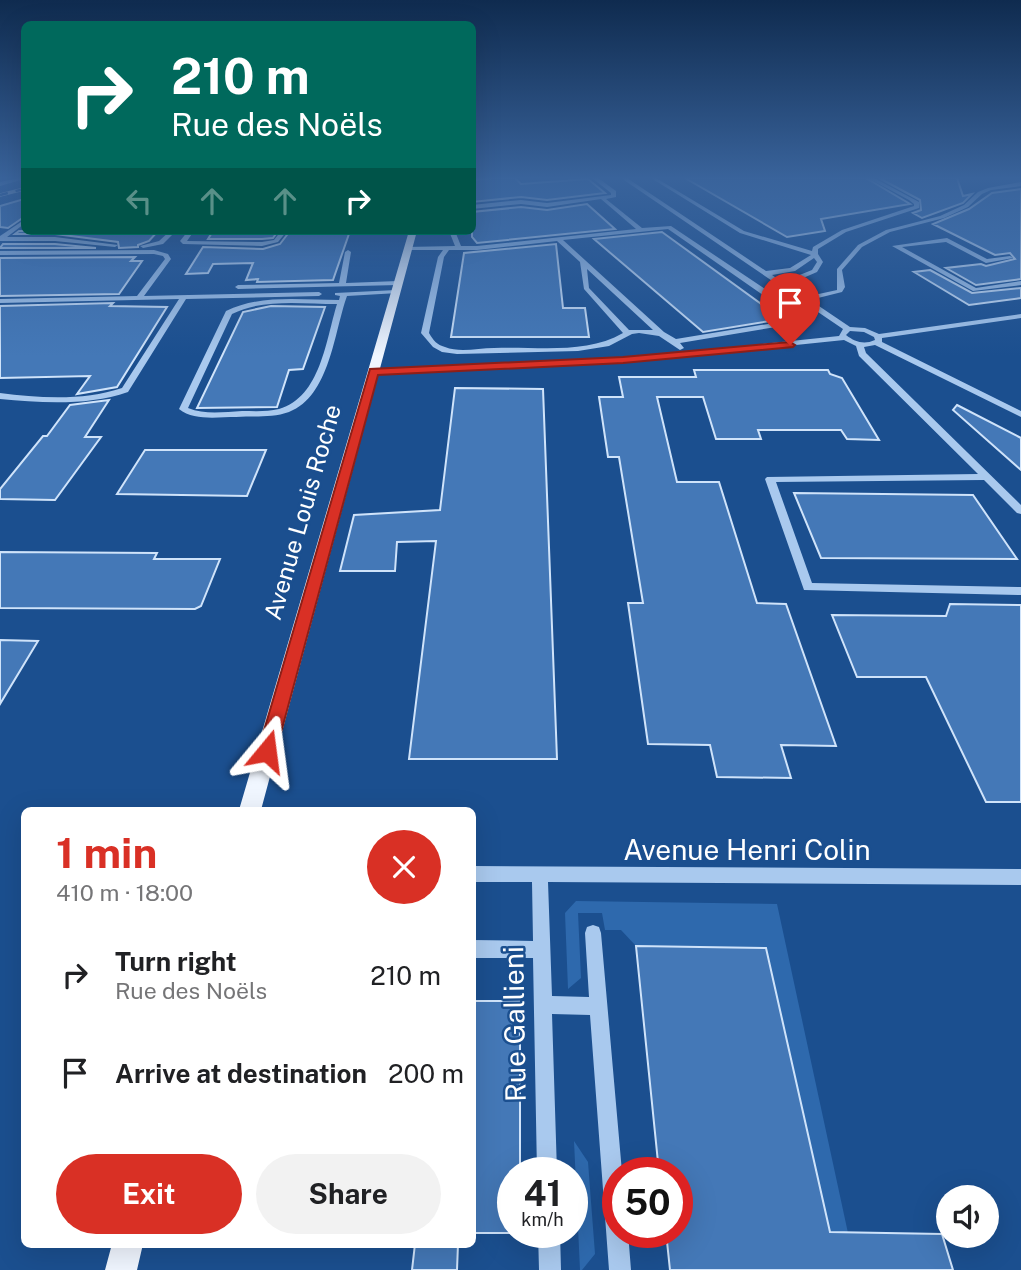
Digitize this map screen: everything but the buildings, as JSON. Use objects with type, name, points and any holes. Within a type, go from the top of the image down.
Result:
[{"type":"main road","name":"Avenue Louis Roche","points":[[251,807],[411,237]]},
{"type":"main road","points":[[121,1270],[127,1248]]},
{"type":"street","points":[[0,239],[84,239],[150,246],[164,242],[168,237]]},
{"type":"street","points":[[186,237],[183,241],[185,243],[262,244],[276,241],[279,237]]},
{"type":"street","points":[[455,237],[458,248]]},
{"type":"street","points":[[408,248],[458,248],[581,237]]},
{"type":"street","points":[[676,341],[788,323],[795,317],[789,309],[685,237]]},
{"type":"street","points":[[713,237],[805,299],[859,344],[862,354],[1021,511]]},
{"type":"street","points":[[759,237],[815,254],[820,262],[816,271],[782,284]]},
{"type":"street","points":[[766,273],[787,271],[805,265],[815,254],[816,248],[834,237]]},
{"type":"street","points":[[805,299],[840,291],[842,288],[839,270],[860,246],[876,237]]},
{"type":"street","points":[[559,240],[660,332],[676,341],[685,355]]},
{"type":"street","points":[[1010,258],[986,261],[947,240],[895,246],[975,290],[1021,283]]},
{"type":"street","points":[[447,247],[441,257],[425,333],[429,341],[438,347],[462,351],[590,346],[613,342],[626,331],[660,332]]},
{"type":"street","points":[[0,253],[154,252],[166,255],[168,259],[139,298]]},
{"type":"street","points":[[342,285],[348,252]]},
{"type":"street","points":[[583,262],[586,288],[626,331]]},
{"type":"street","points":[[238,287],[342,285],[397,288]]},
{"type":"street","points":[[343,298],[324,364],[299,403],[279,412],[263,414],[202,414],[183,409],[229,313],[234,309],[250,305],[343,298],[397,288]]},
{"type":"street","points":[[0,301],[184,297],[343,298]]},
{"type":"street","points":[[0,396],[19,399],[83,397],[113,395],[125,390],[184,297]]},
{"type":"street","points":[[859,344],[1021,316]]},
{"type":"street","points":[[374,372],[685,355],[865,330],[878,340],[1021,414]]},
{"type":"street","points":[[986,477],[770,479],[808,587],[1021,591]]},
{"type":"street","name":"Avenue Henri Colin","points":[[476,874],[1021,877]]},
{"type":"street","name":"Rue Gallieni","points":[[540,874],[547,1157]]},
{"type":"street","points":[[593,933],[620,1270]]},
{"type":"street","points":[[476,949],[542,950]]},
{"type":"street","points":[[543,1005],[599,1006]]},
{"type":"street","points":[[549,1248],[550,1270]]},
{"type":"shaded area","points":[[576,901],[777,904],[848,1233],[824,1232],[825,1211],[766,948],[636,946],[621,930],[605,930],[602,913],[578,913],[581,978],[568,989],[565,913]]},
{"type":"shaded area","points":[[574,1141],[585,1157],[575,1157]]},
{"type":"shaded area","points":[[588,1162],[595,1254],[580,1270],[579,1248],[588,1248]]},
{"type":"route","points":[[267,751],[374,372],[623,360],[790,345]]}]
